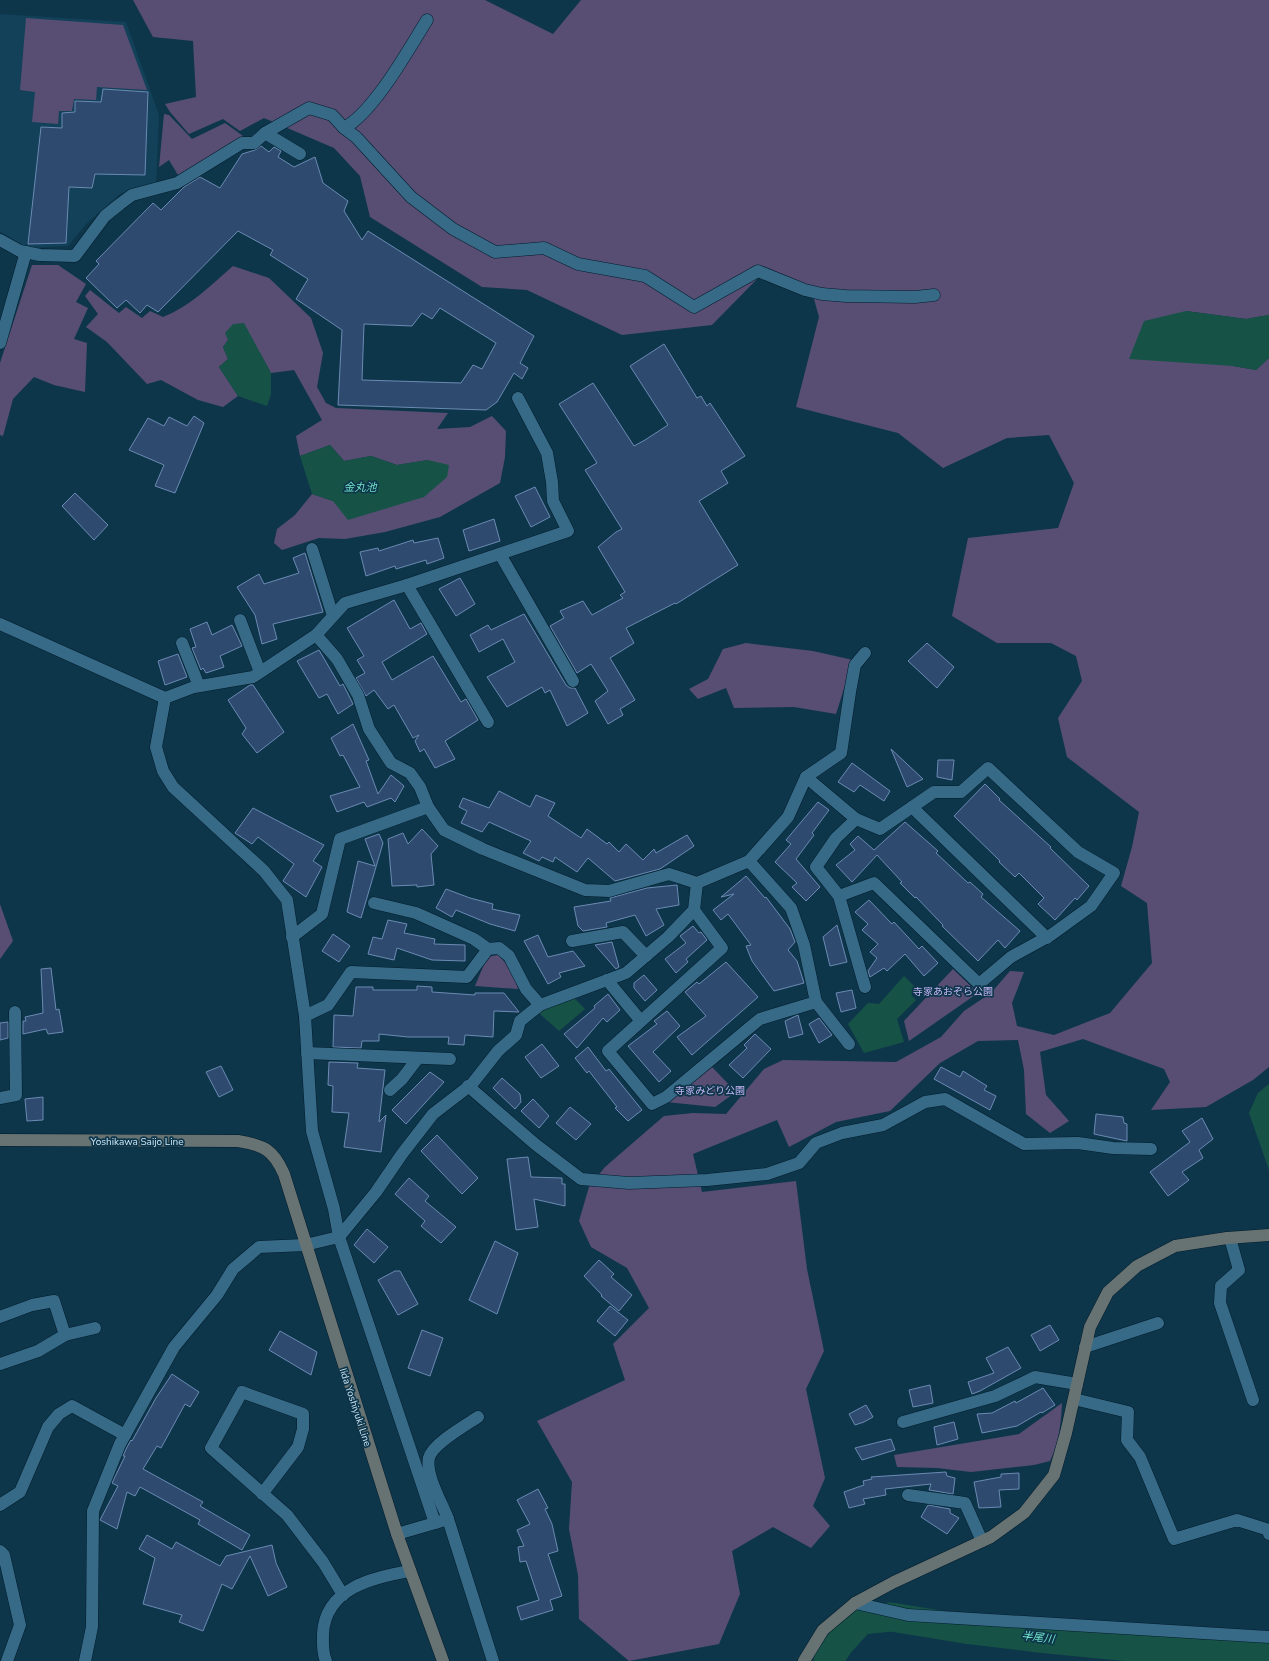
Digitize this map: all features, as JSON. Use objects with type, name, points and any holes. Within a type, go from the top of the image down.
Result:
[{"type":"main road","name":"Yoshikawa Saijo Line","points":[[0,1140],[238,1141],[256,1144],[264,1147],[272,1153]]},
{"type":"main road","name":"Iida Yoshiyuki Line","points":[[272,1153],[284,1174],[397,1534],[443,1661]]},
{"type":"main road","points":[[804,1661],[823,1630],[855,1603],[894,1582],[991,1537],[1024,1513],[1054,1475],[1066,1433],[1090,1327],[1108,1292],[1137,1266],[1175,1246],[1230,1238],[1269,1235]]},
{"type":"street","points":[[344,128],[352,124],[379,95],[427,20]]},
{"type":"street","points":[[0,240],[20,251],[40,255],[75,256],[105,216],[132,195],[177,183],[242,143],[254,143],[265,133],[309,108],[332,115],[344,128],[356,137],[411,197],[452,229],[495,252],[544,248],[578,264],[645,276],[694,307],[758,271],[806,290],[822,294],[846,296],[914,297],[934,295]]},
{"type":"street","points":[[265,133],[300,154]]},
{"type":"street","points":[[0,343],[26,252]]},
{"type":"street","points":[[0,624],[165,698],[198,686],[253,677],[316,634],[345,603],[407,585],[568,531],[553,501],[552,482],[547,453],[518,398]]},
{"type":"street","points":[[312,549],[333,616]]},
{"type":"street","points":[[500,554],[573,681]]},
{"type":"street","points":[[407,585],[488,722]]},
{"type":"street","points":[[240,620],[260,672]]},
{"type":"street","points":[[316,634],[337,659],[358,694],[369,729],[391,763],[410,773],[420,786],[428,807],[444,830],[484,849],[585,890],[609,891],[669,874],[697,883],[749,861],[788,816],[806,777],[841,753],[855,665],[865,654]]},
{"type":"street","points":[[182,643],[198,686]]},
{"type":"street","points":[[165,698],[156,747],[163,770],[173,787],[274,882],[287,900],[305,1016],[312,1130],[334,1209],[339,1237],[435,1524]]},
{"type":"street","points":[[806,777],[856,819],[880,829],[934,792],[961,792],[988,768],[1078,852],[1114,873],[1091,906],[1046,938],[1011,956],[979,984],[874,883],[840,896]]},
{"type":"street","points":[[292,937],[322,914],[340,839],[428,807]]},
{"type":"street","points":[[912,807],[1046,938]]},
{"type":"street","points":[[856,819],[836,838],[816,867],[840,896],[865,988]]},
{"type":"street","points":[[749,861],[791,908],[804,946],[816,1002],[849,1044]]},
{"type":"street","points":[[85,1661],[92,1627],[93,1511],[125,1435],[174,1347],[217,1295],[233,1269],[259,1247],[306,1245],[339,1237],[376,1192],[433,1114],[468,1086],[498,1051],[516,1034],[520,1021],[540,1005],[626,973],[668,938],[694,910],[697,883]]},
{"type":"street","points":[[374,903],[416,913],[474,939],[488,949],[499,948],[509,956],[526,989],[540,1005]]},
{"type":"street","points":[[694,910],[722,948],[608,1051],[652,1104],[666,1096],[760,1019],[816,1002]]},
{"type":"street","points":[[572,941],[623,932],[646,956]]},
{"type":"street","points":[[305,1016],[328,1005],[350,972],[467,977],[488,949]]},
{"type":"street","points":[[607,980],[640,1021]]},
{"type":"street","points":[[0,1098],[16,1095],[15,1012]]},
{"type":"street","points":[[307,1053],[450,1059]]},
{"type":"street","points":[[390,1090],[402,1079],[418,1058]]},
{"type":"street","points":[[468,1086],[535,1144],[581,1179],[629,1183],[707,1180],[767,1174],[799,1163],[816,1143],[842,1133],[883,1125],[925,1102],[945,1099],[1024,1144],[1078,1143],[1113,1148],[1151,1149]]},
{"type":"street","points":[[1230,1238],[1239,1270],[1221,1286],[1220,1303],[1253,1400]]},
{"type":"street","points":[[0,1317],[32,1305],[54,1301],[65,1335]]},
{"type":"street","points":[[1086,1347],[1158,1323]]},
{"type":"street","points":[[0,1364],[38,1351],[65,1335],[96,1328]]},
{"type":"street","points":[[903,1422],[995,1396],[1035,1377],[1077,1384]]},
{"type":"street","points":[[262,1494],[298,1447],[303,1429],[303,1414],[242,1392],[211,1448],[262,1494],[287,1515],[323,1562],[343,1595]]},
{"type":"street","points":[[1074,1398],[1128,1412],[1127,1440],[1140,1457],[1174,1539],[1236,1520],[1268,1530],[1269,1534]]},
{"type":"street","points":[[0,1505],[20,1492],[48,1427],[59,1414],[72,1406],[125,1435]]},
{"type":"street","points":[[478,1417],[440,1442],[429,1456],[428,1468],[448,1519],[493,1661]]},
{"type":"street","points":[[908,1495],[965,1503],[982,1541]]},
{"type":"street","points":[[397,1534],[448,1519]]},
{"type":"street","points":[[0,1551],[4,1555],[20,1626],[6,1661]]},
{"type":"street","points":[[326,1661],[323,1645],[324,1627],[335,1603],[348,1590],[370,1580],[410,1571]]},
{"type":"street","points":[[855,1603],[908,1615],[1269,1637]]},
{"type":"shaded area","points":[[0,14],[126,22],[159,115],[156,185],[132,189],[120,194],[86,224],[68,246],[26,248],[0,232]]},
{"type":"green space","points":[[133,0],[485,0],[553,34],[581,0],[1269,0],[1269,315],[1246,319],[1186,311],[1233,366],[1256,370],[1269,358],[1269,1067],[1253,1080],[1206,1107],[1151,1110],[1170,1082],[1164,1069],[1083,1039],[1040,1052],[1046,1095],[1069,1121],[1050,1133],[1026,1114],[1024,1070],[1018,1040],[978,1041],[940,1063],[890,1111],[836,1122],[789,1147],[777,1120],[693,1154],[702,1192],[796,1181],[807,1269],[824,1351],[806,1389],[825,1478],[813,1506],[830,1526],[811,1548],[773,1527],[732,1551],[740,1594],[719,1644],[629,1661],[579,1619],[578,1575],[569,1529],[572,1482],[537,1421],[625,1380],[613,1344],[649,1308],[627,1268],[591,1247],[579,1221],[589,1187],[605,1167],[664,1116],[693,1113],[726,1114],[764,1069],[783,1060],[896,1062],[941,1037],[964,1011],[991,993],[1010,971],[1024,972],[1012,1003],[1017,1026],[1054,1035],[1110,1013],[1152,963],[1147,903],[1121,886],[1132,847],[1139,812],[1067,757],[1058,718],[1082,681],[1076,656],[1051,643],[997,643],[952,616],[968,538],[1058,528],[1074,483],[1049,435],[1007,438],[943,468],[898,433],[796,407],[819,317],[814,299],[762,274],[712,325],[622,335],[527,290],[482,287],[370,217],[360,176],[334,148],[264,118],[240,131],[223,119],[189,134],[165,104],[196,97],[193,41],[153,37]]},
{"type":"green space","points":[[26,18],[123,25],[147,90],[97,87],[96,100],[74,99],[72,111],[59,111],[58,124],[32,122],[35,92],[20,90]]},
{"type":"green space","points":[[164,114],[169,115],[192,139],[225,123],[243,136],[178,175],[169,160],[159,167]]},
{"type":"green space","points":[[32,265],[58,265],[86,284],[76,302],[88,308],[74,339],[87,343],[85,392],[54,385],[34,377],[13,399],[3,436],[0,435],[0,363]]},
{"type":"green space","points":[[233,266],[269,278],[311,318],[323,353],[317,387],[326,403],[336,408],[448,413],[437,429],[470,427],[492,416],[506,431],[505,457],[500,483],[440,517],[385,532],[345,539],[319,538],[282,550],[274,543],[277,529],[295,515],[312,494],[333,501],[428,460],[397,465],[371,456],[344,461],[330,445],[300,456],[296,436],[322,420],[294,370],[271,373],[260,353],[228,340],[223,347],[228,359],[219,367],[238,396],[223,407],[198,400],[161,380],[147,384],[107,342],[86,327],[98,314],[85,296],[90,290],[119,313],[126,307],[142,318],[150,311],[163,317],[192,301]]},
{"type":"green space","points":[[746,643],[813,651],[853,660],[836,714],[794,707],[734,708],[726,688],[698,699],[689,689],[708,679],[723,649]]},
{"type":"green space","points":[[0,904],[13,941],[0,959]]},
{"type":"green space","points":[[498,955],[511,970],[518,989],[475,986],[487,957]]},
{"type":"green space","name":"寺家あおぞら公園","points":[[953,969],[978,993],[909,1041],[904,1021]]},
{"type":"green space","name":"寺家みどり公園","points":[[712,1067],[736,1092],[715,1107],[666,1102]]},
{"type":"green space","points":[[1062,1403],[1059,1433],[1056,1447],[1050,1461],[1034,1465],[971,1472],[937,1468],[897,1467],[894,1455],[1019,1434]]},
{"type":"water","points":[[1186,311],[1246,319],[1269,315],[1269,358],[1256,370],[1233,366],[1129,359],[1144,321]]},
{"type":"water","points":[[244,323],[271,373],[271,394],[267,406],[238,396],[219,367],[228,359],[223,347],[228,340],[225,333],[233,324]]},
{"type":"water","name":"金丸池","points":[[330,445],[344,461],[371,456],[397,465],[428,460],[449,465],[447,477],[424,497],[348,520],[333,501],[312,494],[300,456]]},
{"type":"water","points":[[904,976],[917,989],[911,995],[916,1000],[897,1019],[904,1042],[864,1053],[848,1024],[868,1003],[879,1004]]},
{"type":"water","points":[[574,998],[585,1009],[559,1031],[539,1013],[558,1002]]},
{"type":"water","points":[[1269,1084],[1269,1170],[1249,1113],[1258,1093]]},
{"type":"building","points":[[103,89],[148,92],[145,175],[95,174],[92,188],[69,187],[66,243],[28,244],[41,127],[62,128],[62,113],[75,112],[75,101],[101,102]]},
{"type":"building","points":[[261,146],[269,152],[274,147],[281,151],[278,157],[294,167],[315,157],[323,183],[348,201],[344,211],[362,240],[368,231],[534,336],[520,363],[528,368],[522,379],[514,373],[497,402],[486,410],[338,405],[342,330],[296,299],[308,279],[270,255],[273,250],[238,231],[158,312],[147,305],[140,313],[126,300],[117,308],[86,278],[99,264],[96,261],[153,203],[161,210],[184,187],[200,177],[220,188],[242,154],[255,150]],"holes":[[[440,308],[496,343],[482,369],[473,365],[461,383],[362,380],[364,324],[412,326],[422,313],[432,319]]]},
{"type":"building","points":[[664,344],[697,398],[701,396],[707,406],[710,403],[745,456],[721,471],[728,483],[699,501],[738,565],[676,604],[675,603],[626,628],[634,643],[610,658],[635,700],[620,709],[623,715],[608,724],[595,701],[608,691],[591,664],[577,673],[550,626],[564,618],[560,611],[583,601],[592,615],[623,598],[620,595],[625,592],[598,547],[622,529],[585,470],[597,463],[559,404],[593,383],[634,446],[645,440],[668,425],[630,366]]},
{"type":"building","points":[[194,416],[204,423],[175,493],[155,486],[164,465],[129,450],[148,418],[164,426],[169,417],[187,426]]},
{"type":"building","points":[[535,487],[550,517],[531,527],[515,496]]},
{"type":"building","points":[[75,493],[108,525],[94,540],[62,506]]},
{"type":"building","points":[[494,519],[500,541],[469,551],[463,530]]},
{"type":"building","points":[[438,538],[444,558],[427,564],[426,560],[396,569],[395,566],[366,576],[360,552],[378,548],[379,551],[413,540],[414,543]]},
{"type":"building","points":[[305,553],[323,612],[273,624],[277,639],[262,644],[255,615],[237,587],[259,574],[264,584],[299,573],[293,558]]},
{"type":"building","points":[[460,578],[475,604],[456,616],[439,589]]},
{"type":"building","points":[[394,600],[410,629],[421,623],[427,634],[382,662],[392,680],[433,656],[461,702],[466,699],[478,720],[445,741],[455,759],[435,768],[424,749],[420,752],[415,741],[419,735],[413,738],[394,705],[388,709],[374,690],[366,696],[356,678],[365,673],[357,660],[364,656],[347,628]]},
{"type":"building","points":[[524,614],[566,685],[570,688],[575,688],[588,713],[567,726],[550,690],[545,693],[542,687],[507,707],[487,677],[515,662],[503,639],[479,652],[470,635],[488,625],[491,630]]},
{"type":"building","points":[[207,622],[212,635],[232,625],[242,646],[220,656],[224,667],[206,673],[203,668],[201,670],[192,648],[196,647],[190,629]]},
{"type":"building","points":[[927,643],[954,667],[937,688],[908,661]]},
{"type":"building","points":[[319,650],[340,686],[343,684],[353,704],[338,714],[327,694],[319,698],[297,661]]},
{"type":"building","points":[[178,654],[187,677],[165,685],[158,661]]},
{"type":"building","points":[[250,685],[253,685],[284,732],[257,753],[242,734],[246,728],[228,700]]},
{"type":"building","points":[[353,724],[369,760],[366,761],[378,794],[391,775],[404,786],[395,802],[391,798],[367,807],[364,802],[337,812],[330,796],[360,787],[343,755],[340,756],[331,738]]},
{"type":"building","points":[[891,749],[923,779],[907,787]]},
{"type":"building","points":[[938,760],[954,760],[952,780],[937,777]]},
{"type":"building","points":[[852,763],[890,791],[884,801],[860,785],[854,792],[838,782]]},
{"type":"building","points":[[985,784],[1000,799],[999,800],[1051,847],[1050,848],[1089,886],[1077,900],[1075,898],[1055,920],[1038,904],[1044,898],[1019,873],[1015,877],[954,816]]},
{"type":"building","points":[[499,791],[530,807],[536,795],[555,803],[548,816],[581,838],[587,829],[607,844],[609,842],[619,852],[626,844],[643,860],[654,849],[656,853],[687,835],[694,846],[660,869],[615,881],[588,858],[577,872],[555,857],[553,862],[542,857],[539,861],[523,853],[531,841],[489,822],[482,832],[461,823],[467,811],[459,807],[463,798],[489,808]]},
{"type":"building","points":[[818,802],[829,810],[812,833],[814,835],[796,859],[820,887],[806,901],[792,887],[797,883],[775,862],[791,844],[786,840]]},
{"type":"building","points":[[253,808],[324,845],[313,861],[322,867],[306,897],[283,881],[294,864],[258,837],[252,844],[235,833]]},
{"type":"building","points":[[905,822],[938,851],[936,853],[968,883],[970,882],[983,894],[981,897],[1020,931],[1005,948],[998,940],[978,961],[942,926],[943,925],[916,897],[915,898],[900,883],[902,882],[877,855],[852,882],[836,865],[855,850],[850,844],[858,836],[874,850]]},
{"type":"building","points":[[422,829],[438,846],[431,854],[434,885],[417,887],[417,885],[392,886],[388,839],[403,833],[408,844]]},
{"type":"building","points":[[379,834],[383,843],[361,918],[347,912],[358,861],[375,866],[365,839]]},
{"type":"building","points":[[746,876],[765,898],[766,897],[790,929],[795,942],[788,950],[797,961],[804,983],[774,991],[752,961],[746,946],[751,945],[728,914],[721,920],[713,910],[734,894],[721,897]]},
{"type":"building","points":[[677,885],[679,905],[656,909],[664,925],[646,936],[635,915],[606,923],[607,927],[583,931],[578,926],[574,907],[611,901],[610,898],[647,888]]},
{"type":"building","points":[[446,889],[470,898],[493,904],[492,909],[520,915],[515,931],[490,924],[456,910],[452,917],[436,908]]},
{"type":"building","points":[[869,900],[892,924],[894,922],[919,949],[922,946],[938,963],[924,976],[905,954],[887,971],[884,968],[870,977],[868,971],[877,958],[870,952],[878,944],[862,930],[868,924],[855,912]]},
{"type":"building","points":[[388,920],[407,924],[404,933],[435,939],[434,944],[465,945],[465,961],[432,960],[397,948],[394,960],[368,954],[373,937],[382,939]]},
{"type":"building","points":[[837,925],[847,962],[830,966],[823,937]]},
{"type":"building","points":[[693,926],[699,933],[701,932],[707,940],[686,959],[688,962],[676,973],[665,959],[686,943],[680,936]]},
{"type":"building","points":[[333,934],[350,946],[339,962],[322,951]]},
{"type":"building","points":[[538,935],[548,957],[573,951],[585,966],[559,973],[561,977],[548,984],[524,941]]},
{"type":"building","points":[[612,942],[619,967],[616,969],[595,945]]},
{"type":"building","points":[[726,962],[758,997],[692,1055],[677,1037],[706,1016],[685,992],[697,982],[699,984]]},
{"type":"building","points":[[51,968],[56,1010],[59,1009],[63,1032],[48,1034],[46,1029],[23,1034],[23,1021],[26,1021],[25,1017],[43,1013],[41,969]]},
{"type":"building","points":[[644,975],[657,990],[645,1001],[634,988],[634,983]]},
{"type":"building","points":[[417,986],[432,987],[432,992],[475,995],[475,993],[504,993],[519,1012],[494,1011],[493,1037],[465,1035],[464,1045],[448,1044],[449,1037],[408,1037],[379,1034],[379,1041],[362,1041],[361,1048],[333,1047],[334,1015],[353,1016],[356,987],[373,987],[373,990],[417,990]]},
{"type":"building","points":[[852,990],[856,1008],[841,1012],[836,993]]},
{"type":"building","points":[[608,994],[620,1010],[607,1022],[603,1018],[577,1048],[564,1034],[595,1008],[594,1006]]},
{"type":"building","points":[[667,1011],[680,1026],[653,1052],[671,1071],[659,1082],[628,1046],[657,1024],[654,1021]]},
{"type":"building","points":[[798,1015],[803,1034],[789,1038],[785,1021]]},
{"type":"building","points":[[819,1018],[832,1035],[819,1043],[809,1024]]},
{"type":"building","points":[[8,1022],[8,1038],[0,1040],[0,1023]]},
{"type":"building","points":[[755,1034],[771,1049],[743,1078],[729,1065],[747,1048],[744,1045]]},
{"type":"building","points":[[542,1044],[559,1066],[541,1078],[525,1057]]},
{"type":"building","points":[[588,1047],[606,1071],[609,1069],[642,1110],[628,1121],[615,1108],[617,1107],[589,1071],[587,1073],[575,1058]]},
{"type":"building","points":[[329,1062],[358,1063],[357,1068],[385,1070],[379,1122],[386,1115],[381,1152],[344,1147],[349,1113],[332,1112],[333,1086],[328,1085]]},
{"type":"building","points":[[221,1066],[233,1090],[219,1097],[206,1072]]},
{"type":"building","points":[[941,1067],[960,1077],[963,1071],[987,1086],[984,1090],[996,1096],[990,1110],[934,1079]]},
{"type":"building","points":[[430,1072],[444,1082],[406,1124],[392,1110]]},
{"type":"building","points":[[502,1078],[520,1094],[521,1102],[515,1109],[493,1088]]},
{"type":"building","points":[[43,1097],[43,1120],[27,1121],[25,1099]]},
{"type":"building","points":[[533,1099],[549,1116],[539,1128],[521,1111]]},
{"type":"building","points":[[570,1107],[591,1124],[576,1140],[556,1123]]},
{"type":"building","points":[[1096,1114],[1123,1117],[1124,1123],[1127,1124],[1127,1141],[1094,1134]]},
{"type":"building","points":[[1202,1118],[1213,1139],[1199,1150],[1203,1158],[1182,1172],[1189,1180],[1168,1196],[1150,1172],[1190,1142],[1182,1131]]},
{"type":"building","points":[[437,1135],[478,1178],[462,1194],[421,1151]]},
{"type":"building","points":[[528,1157],[531,1177],[562,1178],[562,1184],[565,1184],[565,1206],[534,1199],[538,1227],[516,1230],[507,1159]]},
{"type":"building","points":[[409,1178],[429,1196],[425,1201],[456,1227],[441,1243],[421,1226],[425,1221],[395,1194]]},
{"type":"building","points":[[367,1229],[388,1247],[374,1263],[354,1245]]},
{"type":"building","points":[[495,1241],[518,1253],[497,1314],[469,1300]]},
{"type":"building","points":[[599,1260],[614,1274],[611,1277],[632,1295],[619,1311],[601,1296],[602,1295],[584,1276]]},
{"type":"building","points":[[395,1271],[400,1271],[418,1304],[398,1315],[378,1280]]},
{"type":"building","points":[[610,1306],[628,1320],[615,1336],[597,1321]]},
{"type":"building","points":[[1050,1325],[1059,1340],[1040,1351],[1031,1335]]},
{"type":"building","points":[[422,1330],[443,1338],[430,1376],[408,1368]]},
{"type":"building","points":[[280,1331],[317,1352],[311,1375],[269,1350]]},
{"type":"building","points":[[1008,1347],[1021,1368],[972,1394],[968,1382],[994,1373],[986,1358]]},
{"type":"building","points":[[172,1374],[199,1392],[190,1407],[185,1404],[161,1448],[157,1446],[143,1469],[203,1502],[200,1506],[250,1535],[242,1550],[198,1524],[200,1520],[140,1487],[135,1496],[127,1492],[117,1529],[100,1520],[118,1486],[112,1483],[125,1456],[123,1456],[127,1447]]},
{"type":"building","points":[[930,1385],[933,1403],[913,1407],[909,1390]]},
{"type":"building","points":[[1043,1388],[1055,1405],[1017,1426],[982,1433],[977,1414],[992,1413],[1015,1401],[1016,1403]]},
{"type":"building","points":[[866,1405],[873,1417],[855,1425],[849,1414]]},
{"type":"building","points":[[954,1422],[958,1439],[937,1445],[934,1427]]},
{"type":"building","points":[[891,1439],[895,1450],[862,1460],[855,1448]]},
{"type":"building","points":[[946,1472],[947,1476],[955,1478],[953,1494],[929,1490],[931,1484],[885,1489],[886,1495],[863,1499],[865,1504],[849,1508],[844,1492],[864,1485],[863,1481],[872,1479],[871,1477]]},
{"type":"building","points":[[1019,1473],[1019,1489],[999,1490],[1001,1507],[979,1508],[974,1482],[1001,1477],[1001,1474]]},
{"type":"building","points":[[538,1489],[548,1508],[545,1509],[552,1524],[558,1551],[548,1554],[562,1596],[550,1600],[553,1610],[521,1620],[517,1607],[539,1600],[526,1561],[520,1562],[518,1547],[524,1546],[517,1530],[530,1524],[517,1500]]},
{"type":"building","points":[[928,1505],[950,1509],[950,1513],[959,1518],[947,1534],[921,1517]]},
{"type":"building","points":[[147,1535],[172,1549],[176,1542],[220,1566],[226,1556],[272,1545],[276,1563],[287,1587],[268,1596],[250,1556],[232,1589],[222,1584],[203,1631],[179,1622],[182,1615],[143,1604],[155,1558],[139,1549]]},
{"type":"waterway","name":"半尾川","points":[[828,1661],[840,1643],[861,1620],[891,1617],[965,1629],[1039,1638],[1210,1655],[1211,1653],[1269,1656]]}]
